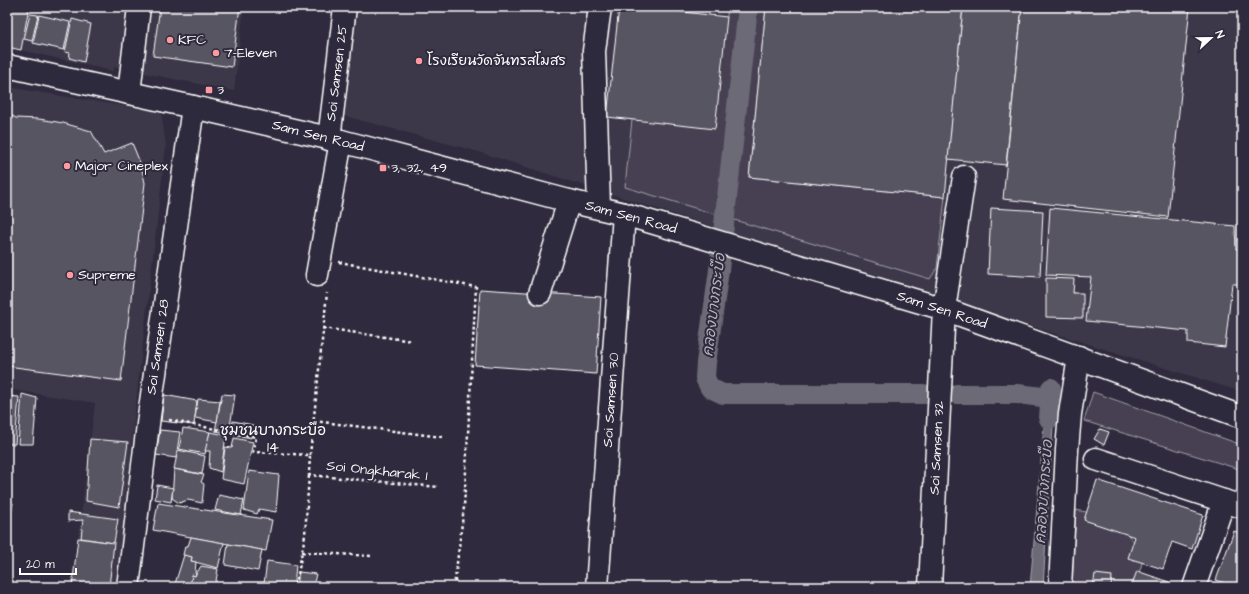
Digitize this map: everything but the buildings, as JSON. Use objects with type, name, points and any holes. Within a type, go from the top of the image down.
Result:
[{"type":"street","points":[[129,93],[139,7]]},
{"type":"street","name":"Soi Samsen 25","points":[[322,283],[345,7]]},
{"type":"street","points":[[599,207],[594,50],[600,7]]},
{"type":"street","name":"Sam Sen Road","points":[[7,66],[335,140],[624,214],[944,309],[1242,417]]},
{"type":"street","name":"Soi Samsen 28","points":[[128,587],[148,416],[193,107]]},
{"type":"street","name":"Soi Samsen 32","points":[[930,587],[944,309],[964,177]]},
{"type":"street","points":[[540,293],[569,201]]},
{"type":"street","name":"Soi Samsen 30","points":[[597,587],[624,214]]},
{"type":"street","points":[[1060,587],[1069,429],[1079,358]]},
{"type":"street","points":[[1096,459],[1233,504],[1194,587]]},
{"type":"path","points":[[338,262],[476,287],[464,507],[454,587]]},
{"type":"path","points":[[310,455],[323,328],[322,283]]},
{"type":"path","points":[[323,328],[412,341]]},
{"type":"path","name":"Soi Ongkharak 1","points":[[164,419],[256,437],[253,452],[310,455],[309,475],[438,487]]},
{"type":"path","points":[[314,421],[442,437]]},
{"type":"path","points":[[297,580],[305,535],[309,475]]},
{"type":"path","points":[[302,552],[371,556]]},
{"type":"shaded area","points":[[7,7],[244,7],[234,91],[114,67],[113,71],[7,47]]},
{"type":"shaded area","points":[[354,7],[1242,7],[1242,392],[479,152],[341,115]]},
{"type":"shaded area","points":[[727,7],[766,7],[749,177],[945,197],[937,268],[930,279],[625,187],[632,120],[727,17]]},
{"type":"shaded area","name":"Supreme","points":[[7,87],[161,112],[166,145],[135,410],[118,587],[72,587],[95,403],[7,389]]},
{"type":"shaded area","points":[[1093,392],[1242,445],[1242,470],[1084,421]]},
{"type":"shaded area","points":[[1076,510],[1111,517],[1145,553],[1135,587],[1072,587]]},
{"type":"water","points":[[1047,392],[1055,394],[1043,587],[1030,587]]},
{"type":"waterway","name":"คลองบางกระบือ","points":[[748,7],[719,270],[705,378],[710,388],[723,394],[924,394]]},
{"type":"waterway","name":"คลองบางกระบือ","points":[[1049,419],[1051,388]]},
{"type":"waterway","name":"คลองบางกระบือ","points":[[956,394],[1018,394],[1050,398]]},
{"type":"place","name":"KFC","points":[[170,40]]},
{"type":"place","name":"7-Eleven","points":[[216,53]]},
{"type":"place","name":"โรงเรียนวัดจันทรสโมสร","points":[[419,61]]},
{"type":"place","name":"3","points":[[209,90]]},
{"type":"place","name":"Major Cineplex","points":[[67,166]]},
{"type":"place","name":"3, 32, 49","points":[[383,168]]},
{"type":"place","name":"Supreme","points":[[70,275]]},
{"type":"district","name":"ชุมชนบางกระบือ 14","points":[[273,438]]}]
